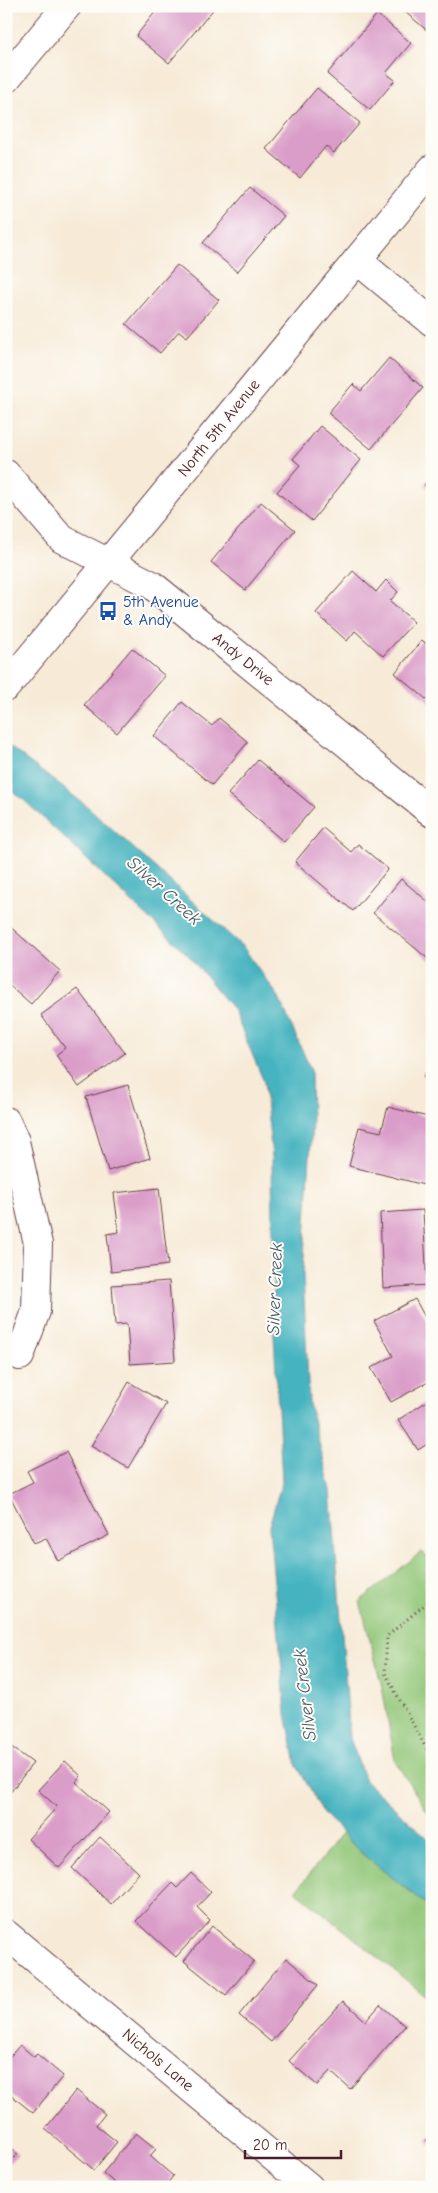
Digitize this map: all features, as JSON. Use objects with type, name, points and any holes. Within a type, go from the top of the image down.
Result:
[{"type":"street","points":[[6,80],[67,6]]},
{"type":"street","name":"North 5th Avenue","points":[[6,687],[432,169]]},
{"type":"street","points":[[357,260],[432,322]]},
{"type":"street","name":"Andy Drive","points":[[6,474],[62,539],[152,585],[432,813]]},
{"type":"street","points":[[6,1121],[15,1141],[38,1244],[36,1311],[20,1356]]},
{"type":"street","name":"Nichols Lane","points":[[6,1934],[309,2187]]},
{"type":"path","points":[[432,1602],[428,1602],[387,1636],[385,1673],[432,1759]]},
{"type":"green space","points":[[421,1552],[432,1561],[432,1819],[395,1761],[382,1687],[360,1601]]},
{"type":"green space","points":[[342,1833],[361,1853],[432,1909],[432,2001],[296,1891]]},
{"type":"water","name":"Silver Creek","points":[[6,744],[88,807],[243,947],[278,996],[311,1070],[312,1122],[303,1274],[309,1403],[331,1490],[350,1738],[365,1781],[432,1842],[432,1909],[361,1853],[323,1813],[296,1764],[286,1714],[269,1526],[282,1481],[274,1336],[272,1156],[264,1082],[233,1009],[188,955],[25,801],[6,786]]},
{"type":"building","points":[[160,6],[216,6],[169,63],[136,36]]},
{"type":"building","points":[[398,6],[432,6],[432,29],[429,32]]},
{"type":"building","points":[[377,14],[411,43],[386,73],[395,80],[370,110],[327,74]]},
{"type":"building","points":[[317,88],[360,123],[334,153],[326,146],[300,178],[266,149]]},
{"type":"building","points":[[250,188],[284,216],[237,272],[203,243]]},
{"type":"building","points":[[177,265],[219,300],[187,337],[179,331],[160,353],[126,324]]},
{"type":"building","points":[[389,358],[423,388],[371,449],[328,413],[353,384],[361,391]]},
{"type":"building","points":[[320,426],[361,460],[312,521],[277,492],[300,465],[293,459]]},
{"type":"building","points":[[432,475],[432,491],[424,485]]},
{"type":"building","points":[[261,502],[295,530],[245,590],[211,562]]},
{"type":"building","points":[[353,571],[376,592],[386,580],[398,592],[390,601],[414,622],[383,656],[355,631],[347,641],[316,613]]},
{"type":"building","points":[[422,640],[432,649],[432,704],[395,673]]},
{"type":"building","points":[[132,648],[165,676],[117,733],[84,705]]},
{"type":"building","points":[[182,702],[212,726],[219,718],[248,742],[212,785],[154,736]]},
{"type":"building","points":[[258,760],[314,807],[284,842],[228,794]]},
{"type":"building","points":[[323,828],[351,852],[358,844],[388,869],[353,911],[295,862]]},
{"type":"building","points":[[401,879],[432,905],[432,962],[373,913]]},
{"type":"building","points":[[6,923],[60,971],[31,1004],[6,982]]},
{"type":"building","points":[[77,989],[125,1053],[79,1087],[56,1055],[65,1048],[41,1015]]},
{"type":"building","points":[[432,1065],[432,1084],[423,1076]]},
{"type":"building","points":[[128,1085],[150,1158],[108,1171],[86,1097]]},
{"type":"building","points":[[388,1107],[432,1118],[432,1187],[349,1166],[359,1127],[381,1132]]},
{"type":"building","points":[[159,1188],[168,1265],[111,1272],[107,1234],[119,1232],[114,1193]]},
{"type":"building","points":[[423,1210],[427,1285],[383,1288],[380,1213]]},
{"type":"building","points":[[169,1281],[175,1361],[130,1364],[127,1324],[115,1325],[112,1285]]},
{"type":"building","points":[[415,1299],[432,1330],[432,1380],[391,1402],[371,1368],[393,1356],[374,1321]]},
{"type":"building","points":[[129,1382],[166,1404],[128,1468],[91,1446]]},
{"type":"building","points":[[432,1398],[432,1448],[429,1443],[418,1450],[398,1420]]},
{"type":"building","points":[[66,1452],[109,1535],[58,1561],[46,1538],[34,1543],[9,1494],[33,1482],[27,1471]]},
{"type":"building","points":[[6,1743],[33,1763],[6,1798]]},
{"type":"building","points":[[65,1761],[81,1776],[76,1782],[109,1812],[59,1868],[28,1839],[57,1807],[38,1790]]},
{"type":"building","points":[[100,1837],[139,1873],[111,1904],[72,1868]]},
{"type":"building","points":[[191,1873],[211,1892],[197,1907],[210,1920],[176,1957],[136,1921],[172,1883],[177,1888]]},
{"type":"building","points":[[212,1926],[254,1961],[226,1995],[184,1961]]},
{"type":"building","points":[[286,1958],[318,1985],[271,2042],[239,2015]]},
{"type":"building","points":[[343,2001],[366,2021],[380,2005],[405,2026],[350,2089],[330,2071],[317,2085],[289,2061]]},
{"type":"building","points":[[20,2045],[34,2057],[37,2054],[63,2076],[33,2113],[6,2091],[6,2061]]},
{"type":"building","points":[[76,2090],[105,2114],[96,2125],[117,2142],[94,2170],[45,2129]]},
{"type":"building","points":[[136,2133],[156,2149],[150,2156],[173,2176],[165,2187],[119,2187],[103,2173]]},
{"type":"building","points":[[432,2136],[432,2147],[426,2140]]},
{"type":"building","points":[[6,2143],[18,2154],[6,2166]]},
{"type":"building","points":[[192,2182],[197,2187],[188,2187]]},
{"type":"place","name":"5th Avenue & Andy","points":[[108,611]]}]
